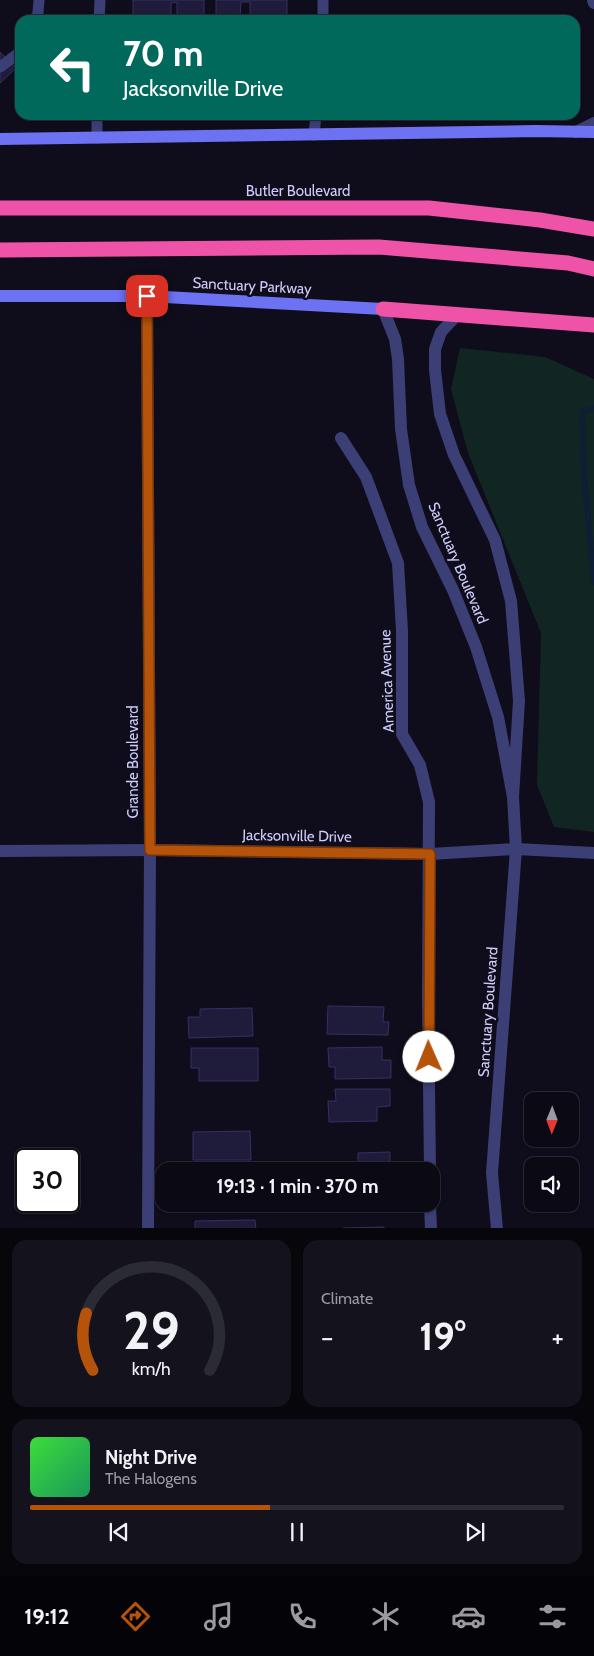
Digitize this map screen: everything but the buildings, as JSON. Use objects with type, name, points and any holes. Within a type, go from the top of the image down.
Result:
[{"type":"highway","name":"Butler Boulevard","points":[[0,208],[429,208],[540,220],[594,229]]},
{"type":"highway","points":[[0,250],[379,247],[568,263],[594,269]]},
{"type":"highway","points":[[383,309],[594,325]]},
{"type":"street","points":[[576,132],[594,123]]},
{"type":"street","points":[[0,139],[594,132]]},
{"type":"street","name":"Sanctuary Parkway","points":[[0,296],[147,296],[383,309]]},
{"type":"street","name":"Grande Boulevard","points":[[147,296],[150,850],[148,1228]]},
{"type":"street","name":"Sanctuary Boulevard","points":[[383,309],[395,339],[398,359],[401,429],[409,485],[422,527],[453,590],[476,647],[498,718],[513,797]]},
{"type":"street","name":"Sanctuary Boulevard","points":[[457,315],[441,332],[435,349],[435,370],[440,414],[454,456],[495,540],[511,601],[519,700],[513,797],[516,849],[492,1173],[497,1228]]},
{"type":"street","name":"America Avenue","points":[[341,438],[366,477],[398,564],[402,631],[402,734],[420,765],[429,802],[430,1162]]},
{"type":"street","name":"Jacksonville Drive","points":[[0,851],[150,850],[430,854],[516,849],[594,854]]},
{"type":"street","points":[[431,1212],[432,1228]]},
{"type":"lane","points":[[37,15],[39,0]]},
{"type":"lane","points":[[100,0],[100,15]]},
{"type":"lane","points":[[323,0],[323,15]]},
{"type":"lane","points":[[0,67],[15,56]]},
{"type":"lane","points":[[97,120],[97,138]]},
{"type":"lane","points":[[314,135],[316,120]]},
{"type":"green space","points":[[460,348],[545,357],[594,379],[594,832],[554,827],[537,785],[541,633],[468,453],[451,389]]},
{"type":"waterway","points":[[594,408],[582,412],[584,474],[594,582]]},
{"type":"route","points":[[147,296],[150,850],[430,854],[429,1057]]}]
